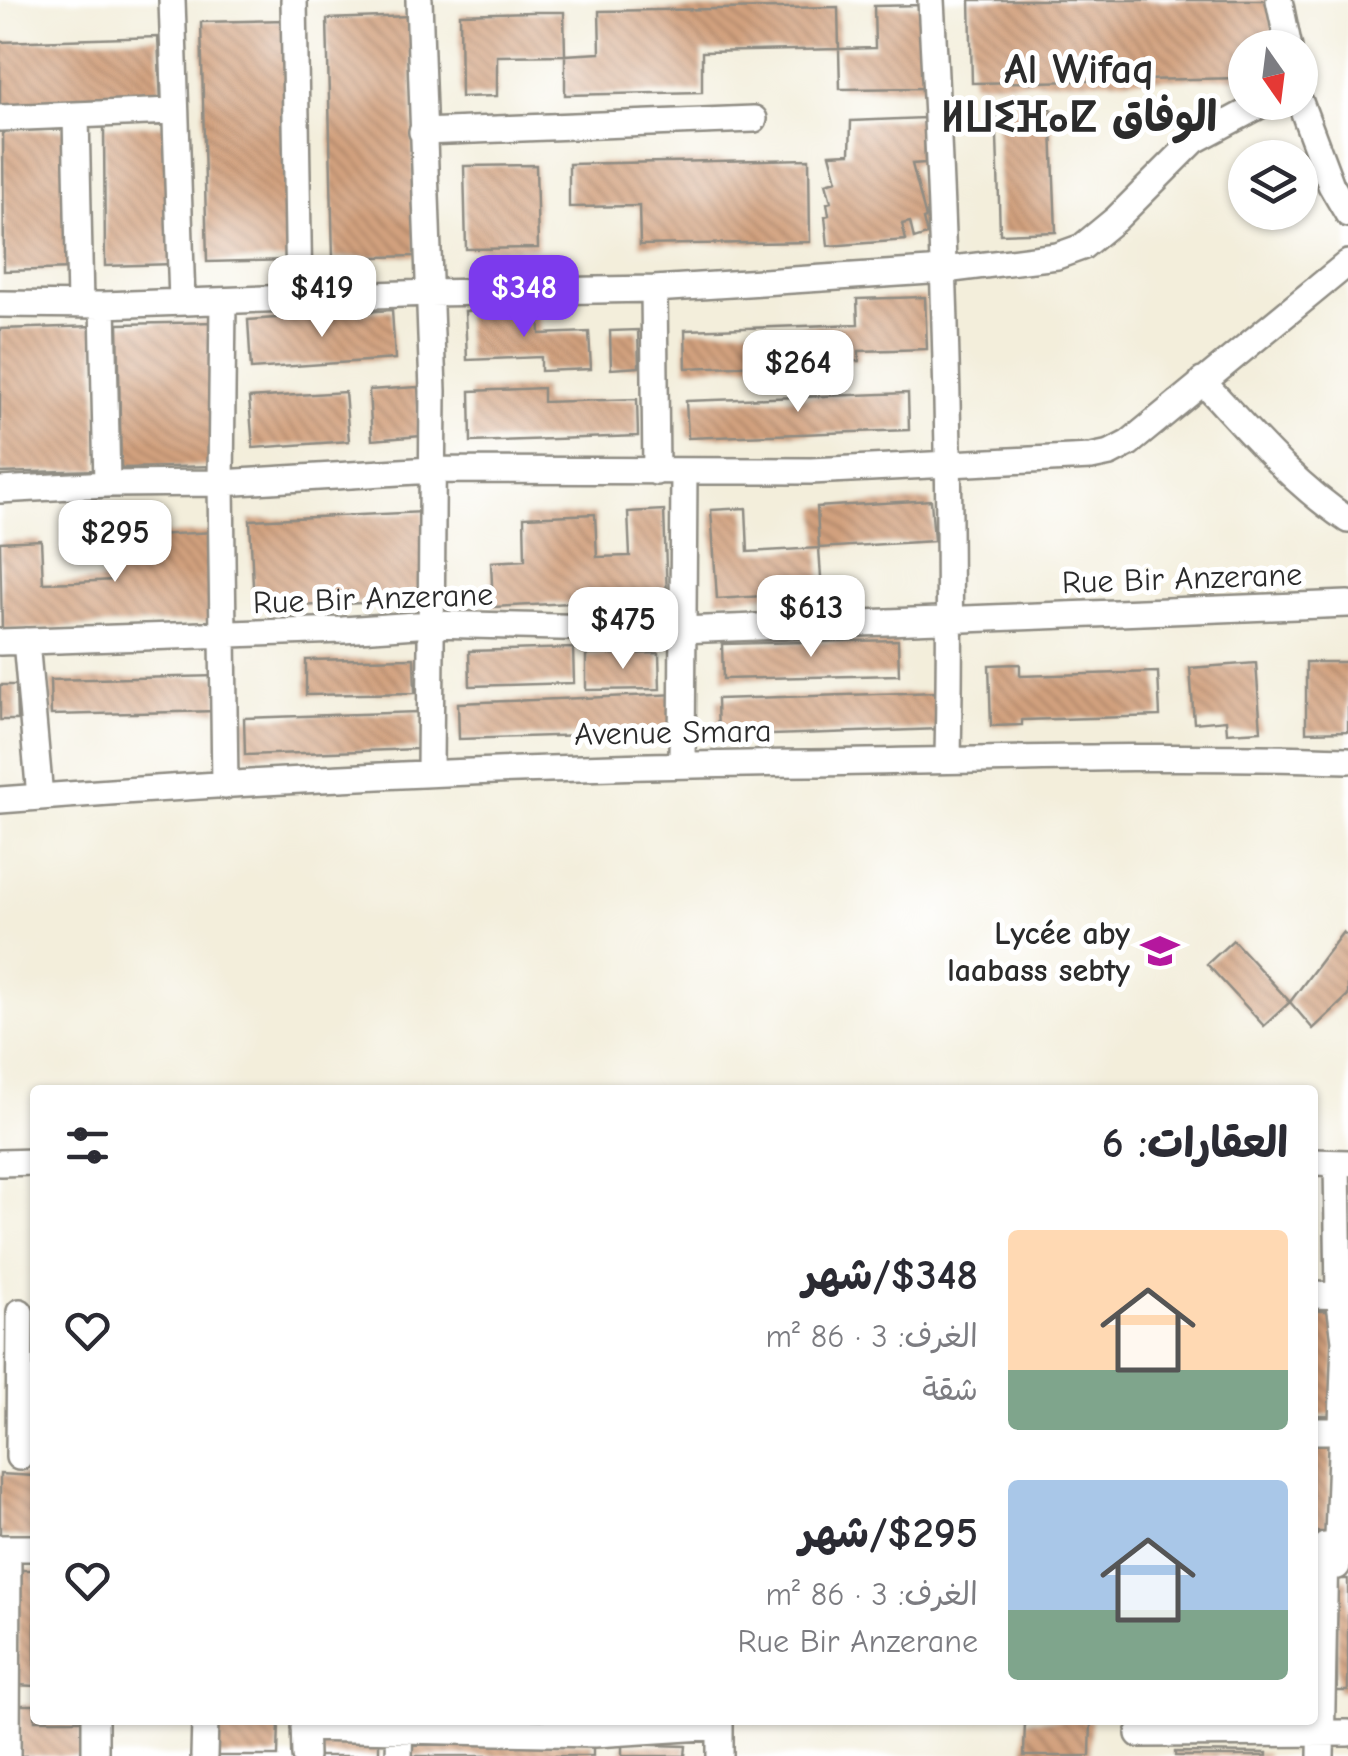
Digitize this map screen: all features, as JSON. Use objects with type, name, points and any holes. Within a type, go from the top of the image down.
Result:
[{"type":"street","points":[[172,0],[182,302]]},
{"type":"street","points":[[294,0],[299,297]]},
{"type":"street","points":[[419,0],[430,293],[430,772]]},
{"type":"street","points":[[931,0],[945,270],[951,620],[948,758]]},
{"type":"street","points":[[1279,0],[1285,30]]},
{"type":"street","points":[[0,118],[174,111]]},
{"type":"street","points":[[76,116],[107,484]]},
{"type":"street","points":[[422,132],[754,119]]},
{"type":"street","points":[[0,304],[654,289],[945,270],[1057,256],[1082,247],[1116,219],[1195,140],[1232,120]]},
{"type":"street","points":[[1306,120],[1324,170],[1348,214]]},
{"type":"street","points":[[0,490],[220,483],[432,470],[656,472],[946,466],[1110,453],[1129,443],[1348,263]]},
{"type":"street","points":[[654,289],[656,472]]},
{"type":"street","points":[[222,301],[220,483],[225,786]]},
{"type":"street","points":[[1202,381],[1276,460],[1348,520]]},
{"type":"street","points":[[682,763],[684,471]]},
{"type":"street","name":"Rue Bir Anzerane","points":[[0,642],[430,624],[681,630],[1348,604]]},
{"type":"street","points":[[26,641],[40,797]]},
{"type":"street","name":"Avenue Smara","points":[[0,800],[430,772],[682,763],[948,758],[1348,760]]},
{"type":"street","points":[[0,1163],[30,1162]]},
{"type":"street","points":[[1321,1744],[1319,1629],[1344,1482],[1344,1296],[1333,1163]]},
{"type":"street","points":[[1318,1295],[1344,1296]]},
{"type":"street","points":[[18,1312],[18,1456]]},
{"type":"street","points":[[1318,1431],[1341,1431]]},
{"type":"street","points":[[7,1756],[4,1548],[30,1548]]},
{"type":"street","points":[[4,1690],[30,1692]]},
{"type":"street","points":[[94,1756],[95,1725]]},
{"type":"street","points":[[204,1756],[205,1725]]},
{"type":"street","points":[[304,1725],[304,1756]]},
{"type":"street","points":[[312,1725],[399,1736],[595,1737],[702,1725]]},
{"type":"street","points":[[720,1725],[720,1756]]},
{"type":"street","points":[[1139,1737],[1321,1744],[1348,1733]]},
{"type":"building","points":[[970,0],[1272,0],[1273,30],[1228,30],[1228,78],[972,83]]},
{"type":"building","points":[[925,5],[927,88],[840,89],[839,49],[875,48],[874,6]]},
{"type":"building","points":[[838,7],[839,49],[702,52],[702,92],[565,95],[565,55],[600,53],[599,11]]},
{"type":"building","points":[[564,12],[565,55],[497,56],[497,96],[461,97],[460,14]]},
{"type":"building","points":[[411,16],[416,256],[333,258],[327,19]]},
{"type":"building","points":[[285,20],[290,260],[207,262],[201,22]]},
{"type":"building","points":[[158,37],[161,104],[0,111],[0,42]]},
{"type":"building","points":[[1051,102],[1056,232],[1000,234],[996,104]]},
{"type":"building","points":[[924,118],[925,163],[912,164],[927,235],[914,239],[910,222],[902,224],[906,240],[828,246],[825,216],[829,215],[827,203],[831,202],[826,183],[837,180],[830,154],[850,153],[851,121]]},
{"type":"building","points":[[171,125],[174,264],[105,266],[104,126]]},
{"type":"building","points":[[70,129],[73,269],[4,271],[3,131]]},
{"type":"building","points":[[809,159],[810,242],[640,245],[639,206],[569,207],[569,164]]},
{"type":"building","points":[[536,165],[538,248],[466,249],[464,166]]},
{"type":"building","points":[[925,297],[927,349],[859,351],[859,361],[686,368],[685,330],[858,324],[857,299]]},
{"type":"building","points":[[539,309],[540,334],[589,332],[591,369],[541,371],[541,357],[467,360],[465,311]]},
{"type":"building","points":[[392,310],[395,359],[251,369],[248,320]]},
{"type":"building","points":[[217,322],[220,466],[121,468],[118,324]]},
{"type":"building","points":[[95,326],[98,470],[0,473],[0,329]]},
{"type":"building","points":[[638,330],[639,367],[611,369],[610,331]]},
{"type":"building","points":[[418,387],[421,436],[372,440],[369,390]]},
{"type":"building","points":[[543,388],[543,402],[637,399],[638,436],[471,442],[470,391]]},
{"type":"building","points":[[345,392],[349,441],[253,448],[249,398]]},
{"type":"building","points":[[908,393],[909,430],[688,438],[686,401]]},
{"type":"building","points":[[931,500],[934,541],[819,548],[817,507]]},
{"type":"building","points":[[746,508],[748,552],[819,548],[822,592],[717,599],[711,510]]},
{"type":"building","points":[[664,510],[667,598],[493,607],[491,562],[525,560],[524,517],[595,514],[597,557],[630,556],[628,512]]},
{"type":"building","points":[[424,512],[428,600],[254,608],[250,520]]},
{"type":"building","points":[[215,532],[219,621],[2,630],[0,542],[41,540],[43,583],[77,582],[113,580],[112,537]]},
{"type":"building","points":[[898,640],[899,675],[723,679],[722,644]]},
{"type":"building","points":[[573,648],[574,683],[470,686],[469,651]]},
{"type":"building","points":[[659,653],[660,689],[586,690],[586,655]]},
{"type":"building","points":[[414,658],[415,693],[306,695],[306,660]]},
{"type":"building","points":[[1306,662],[1348,662],[1348,731],[1306,732]]},
{"type":"building","points":[[1256,663],[1261,731],[1227,733],[1226,720],[1194,723],[1190,668]]},
{"type":"building","points":[[1020,664],[1020,676],[1158,672],[1160,716],[1022,720],[1022,725],[991,726],[989,665]]},
{"type":"building","points":[[218,676],[218,711],[51,715],[50,680]]},
{"type":"building","points":[[0,685],[16,685],[17,720],[0,720]]},
{"type":"building","points":[[938,692],[940,729],[718,737],[717,699]]},
{"type":"building","points":[[679,694],[681,732],[459,739],[458,703]]},
{"type":"building","points":[[417,712],[418,749],[245,755],[244,718]]},
{"type":"building","points":[[1343,932],[1348,937],[1348,996],[1313,1029],[1290,1002]]},
{"type":"building","points":[[1233,940],[1290,1002],[1264,1026],[1207,964]]},
{"type":"building","points":[[1318,1311],[1336,1311],[1333,1415],[1318,1415]]},
{"type":"building","points":[[1318,1440],[1332,1441],[1326,1532],[1318,1532]]},
{"type":"building","points":[[0,1474],[30,1476],[30,1538],[0,1536]]},
{"type":"building","points":[[19,1570],[30,1570],[30,1686],[16,1685]]},
{"type":"building","points":[[1337,1579],[1348,1579],[1348,1691],[1337,1691]]},
{"type":"building","points":[[20,1705],[30,1705],[30,1725],[82,1725],[81,1756],[19,1756]]},
{"type":"building","points":[[217,1725],[279,1725],[278,1756],[216,1756]]},
{"type":"building","points":[[1025,1725],[1091,1725],[1090,1756],[1024,1756]]},
{"type":"building","points":[[317,1738],[379,1741],[379,1756],[316,1756]]},
{"type":"building","points":[[404,1741],[593,1743],[593,1756],[404,1756]]},
{"type":"building","points":[[622,1744],[686,1746],[685,1756],[622,1756]]},
{"type":"building","points":[[1175,1752],[1267,1753],[1267,1756],[1175,1756]]},
{"type":"place","name":"Lycée aby laabass sebty","points":[[1160,951]]},
{"type":"district","name":"Al Wifaq ⵍⵡⵉⴼⴰⵇ الوفاق","points":[[1079,92]]}]
